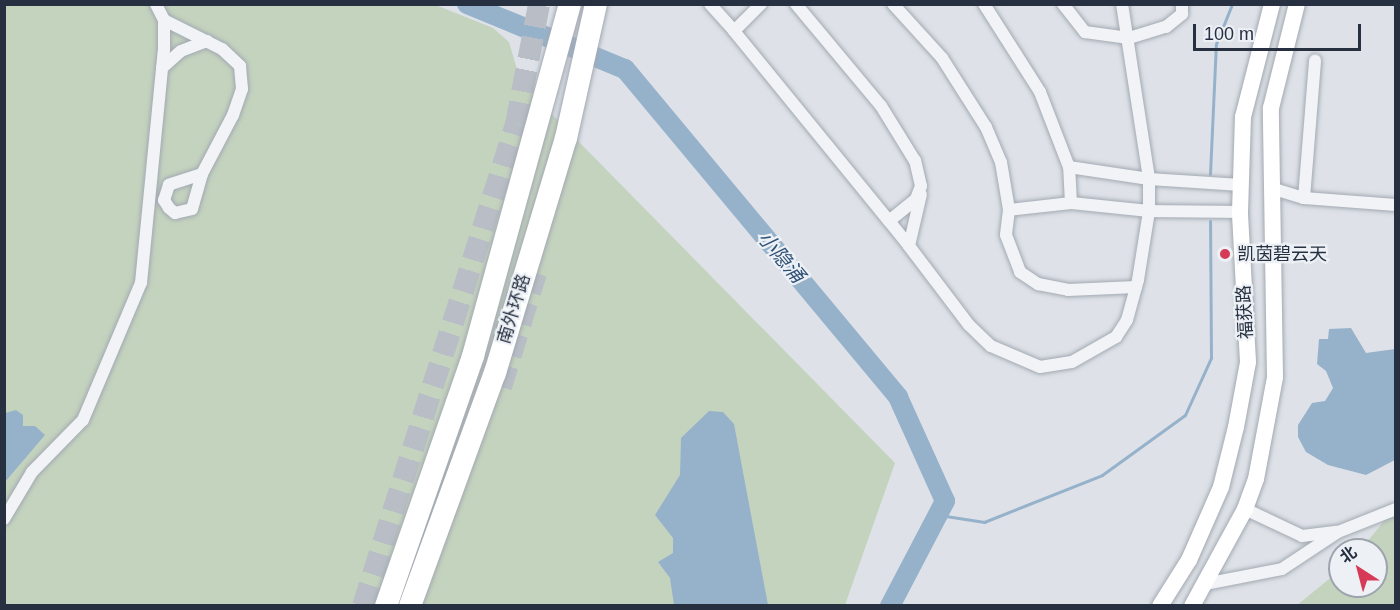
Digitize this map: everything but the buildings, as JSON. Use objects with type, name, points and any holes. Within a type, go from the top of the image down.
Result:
[{"type":"highway","name":"南外环路","points":[[386,606],[473,356],[539,128],[570,4]]},
{"type":"highway","name":"南外环路","points":[[410,606],[495,373],[566,138],[595,6]]},
{"type":"street","points":[[4,519],[32,472],[83,420],[141,283],[164,20],[156,4]]},
{"type":"street","points":[[711,4],[889,221],[969,325],[991,346],[1040,367],[1072,362],[1116,337],[1127,320],[1136,287],[1149,212],[1149,179],[1122,4]]},
{"type":"street","points":[[734,31],[761,4]]},
{"type":"street","points":[[796,4],[902,135],[921,186],[918,220],[909,246]]},
{"type":"street","points":[[893,4],[942,58],[986,127],[1002,162],[1009,210],[1010,254],[1020,272],[1038,284],[1068,290],[1136,287]]},
{"type":"street","points":[[984,4],[1041,92],[1069,168],[1071,203]]},
{"type":"street","points":[[1063,4],[1085,32],[1129,38],[1166,27],[1182,14],[1182,4]]},
{"type":"street","name":"福获路","points":[[1160,606],[1189,560],[1221,487],[1236,427],[1248,362],[1240,198],[1243,117],[1272,4]]},
{"type":"street","name":"福获路","points":[[1192,606],[1245,509],[1256,478],[1275,377],[1271,108],[1297,4]]},
{"type":"street","points":[[164,20],[207,41],[240,66],[242,88],[202,172]]},
{"type":"street","points":[[161,69],[181,51],[207,41]]},
{"type":"street","points":[[1304,198],[1315,60]]},
{"type":"street","points":[[1069,168],[1149,179],[1240,198]]},
{"type":"street","points":[[889,221],[906,212],[921,186]]},
{"type":"street","points":[[1009,210],[1071,203],[1149,212],[1240,198],[1271,188],[1304,198],[1395,205]]},
{"type":"street","points":[[1245,509],[1302,536],[1338,532]]},
{"type":"street","points":[[1205,584],[1282,569],[1338,532],[1395,509]]},
{"type":"green space","points":[[433,4],[493,28],[509,42],[521,83],[895,463],[845,605],[5,605],[4,5]]},
{"type":"green space","points":[[1395,508],[1395,605],[1296,606],[1328,580],[1328,598],[1388,598],[1388,538],[1370,538]]},
{"type":"water","points":[[1351,328],[1366,353],[1395,349],[1395,460],[1366,475],[1328,465],[1306,452],[1298,437],[1298,425],[1312,403],[1325,401],[1333,388],[1326,371],[1317,364],[1319,339],[1328,339],[1329,329]]},
{"type":"water","points":[[16,410],[23,415],[23,426],[35,426],[45,435],[5,482],[5,413]]},
{"type":"water","points":[[709,411],[723,412],[734,424],[768,605],[674,605],[670,578],[658,562],[673,553],[673,538],[655,515],[680,475],[681,438]]},
{"type":"waterway","name":"小隐涌","points":[[467,4],[625,69],[898,397],[945,501],[890,606]]},
{"type":"waterway","points":[[1210,174],[1216,44],[1232,4]]},
{"type":"waterway","points":[[939,515],[984,522],[1102,475],[1185,415],[1211,358],[1210,221]]},
{"type":"tunnel","points":[[363,606],[516,124],[539,4]]},
{"type":"tunnel","points":[[501,387],[536,273]]},
{"type":"place","name":"凯茵碧云天","points":[[1225,254]]}]
